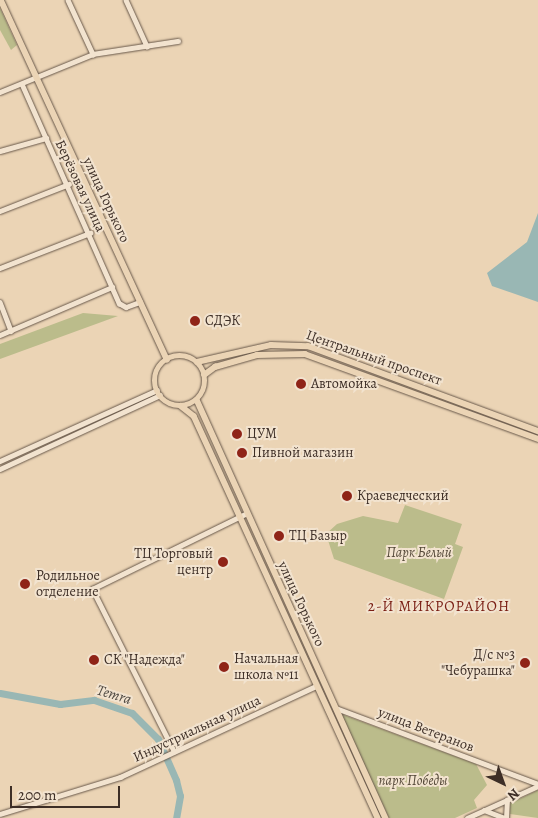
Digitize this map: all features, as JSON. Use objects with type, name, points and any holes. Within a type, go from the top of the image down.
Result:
[{"type":"main road","name":"улица Горького","points":[[1,0],[167,359]]},
{"type":"main road","points":[[286,344],[286,352]]},
{"type":"main road","name":"Центральный проспект","points":[[197,362],[286,344],[323,351],[538,431]]},
{"type":"main road","name":"Центральный проспект","points":[[204,375],[236,360],[286,352],[306,354],[538,439]]},
{"type":"main road","points":[[184,356],[197,362],[204,375],[204,387],[197,400],[181,406],[158,392],[158,371],[167,359],[184,356]]},
{"type":"main road","name":"улица Горького","points":[[197,400],[245,514],[386,818]]},
{"type":"main road","points":[[449,406],[452,400]]},
{"type":"main road","name":"улица Горького","points":[[181,406],[194,416],[238,517],[378,818]]},
{"type":"main road","points":[[316,686],[323,683]]},
{"type":"street","points":[[68,0],[93,54]]},
{"type":"street","points":[[126,0],[147,46]]},
{"type":"street","points":[[0,92],[93,54],[178,41]]},
{"type":"street","name":"Берёзовая улица","points":[[22,84],[90,233],[112,287],[123,306],[140,302]]},
{"type":"street","points":[[0,151],[46,138]]},
{"type":"street","points":[[0,211],[68,184]]},
{"type":"street","points":[[0,268],[90,233]]},
{"type":"street","points":[[0,336],[112,287]]},
{"type":"street","points":[[0,302],[11,330]]},
{"type":"street","points":[[0,461],[158,392]]},
{"type":"street","points":[[0,469],[158,392]]},
{"type":"street","points":[[174,752],[92,589],[245,514]]},
{"type":"street","name":"Индустриальная улица","points":[[0,814],[120,778],[316,686]]},
{"type":"street","name":"улица Ветеранов","points":[[334,708],[538,785]]},
{"type":"street","points":[[467,818],[538,785]]},
{"type":"street","points":[[484,810],[506,818],[507,800]]},
{"type":"green space","points":[[0,8],[17,45],[11,50],[0,30]]},
{"type":"green space","points":[[83,313],[118,316],[0,359],[0,344]]},
{"type":"green space","name":"Парк Белый","points":[[405,505],[462,524],[455,544],[463,547],[444,599],[334,559],[326,534],[337,524],[363,516],[398,523]]},
{"type":"green space","name":"парк Победы","points":[[341,714],[476,764],[487,785],[474,800],[477,808],[455,818],[389,818]]},
{"type":"green space","points":[[538,790],[538,818],[510,814],[509,804]]},
{"type":"water","points":[[538,213],[538,302],[492,286],[487,273],[527,242]]},
{"type":"waterway","name":"Temra","points":[[0,693],[60,704],[94,700],[132,713],[158,739],[176,780],[180,796],[176,818]]},
{"type":"place","name":"СДЭК","points":[[195,321]]},
{"type":"place","name":"Автомойка","points":[[301,384]]},
{"type":"place","name":"ЦУМ","points":[[237,434]]},
{"type":"place","name":"Пивной магазин","points":[[242,453]]},
{"type":"place","name":"Краеведческий","points":[[347,496]]},
{"type":"place","name":"ТЦ Базыр","points":[[279,536]]},
{"type":"place","name":"ТЦ Торговый центр","points":[[223,562]]},
{"type":"place","name":"Родильное отделение","points":[[25,584]]},
{"type":"place","name":"СК \"Надежда\"","points":[[94,660]]},
{"type":"place","name":"Д/c №3 \"Чебурашка\"","points":[[525,663]]},
{"type":"place","name":"Начальная школа №11","points":[[224,667]]},
{"type":"district","name":"2-Й МИКРОРАЙОН","points":[[439,607]]}]
